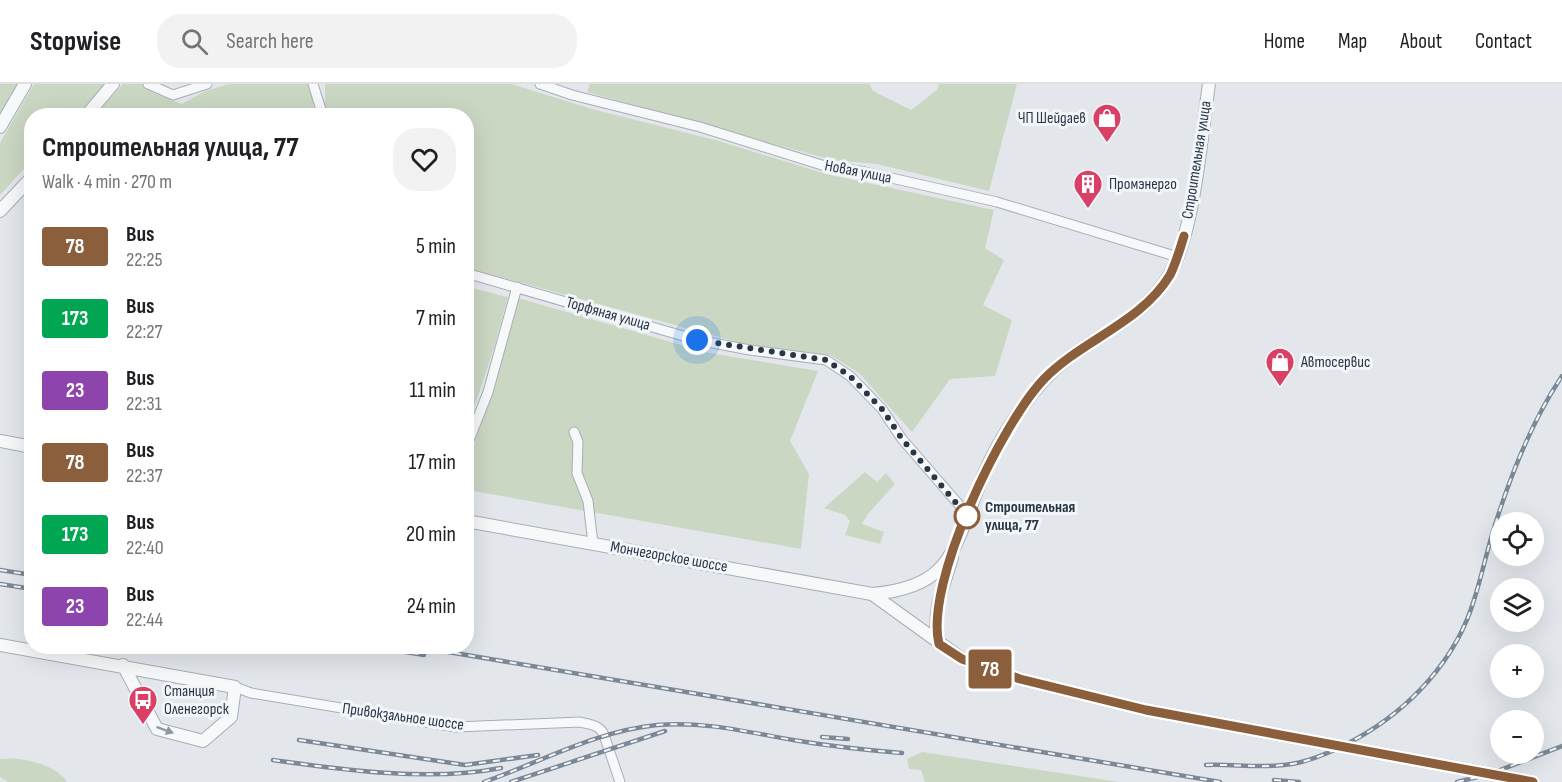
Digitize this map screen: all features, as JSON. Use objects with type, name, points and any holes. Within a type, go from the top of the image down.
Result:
[{"type":"street","points":[[0,128],[26,84]]},
{"type":"street","points":[[93,108],[113,84]]},
{"type":"street","points":[[148,84],[173,95],[207,84]]},
{"type":"street","points":[[313,84],[320,108]]},
{"type":"street","name":"Новая улица","points":[[540,84],[700,128],[825,166],[865,172],[997,202],[1178,257]]},
{"type":"street","name":"Строительная улица","points":[[939,644],[936,632],[937,606],[981,480],[1001,442],[1044,380],[1067,359],[1131,316],[1148,301],[1169,276],[1184,236],[1209,84]]},
{"type":"street","points":[[0,212],[24,186]]},
{"type":"street","name":"Торфяная улица","points":[[474,275],[697,340],[826,360],[850,376],[882,409],[902,439],[968,515]]},
{"type":"street","points":[[474,428],[488,392],[517,287]]},
{"type":"street","points":[[574,432],[578,442],[576,473],[588,501],[593,544]]},
{"type":"street","points":[[0,441],[24,446]]},
{"type":"street","name":"Мончегорское шоссе","points":[[474,522],[872,594]]},
{"type":"street","points":[[872,594],[897,592],[920,584],[943,566],[954,553]]},
{"type":"street","points":[[872,594],[962,659],[1020,679],[1146,710],[1533,782]]},
{"type":"street","name":"Привокзальное шоссе","points":[[0,645],[24,649]]},
{"type":"street","name":"Привокзальное шоссе","points":[[53,654],[235,687],[251,693],[456,727],[580,722],[602,729],[620,782]]},
{"type":"street","points":[[123,666],[157,729],[203,741],[231,717],[235,687]]},
{"type":"green space","points":[[0,84],[20,84],[0,116]]},
{"type":"green space","points":[[34,84],[105,84],[83,108],[24,108],[24,169],[0,195],[0,143]]},
{"type":"green space","points":[[123,84],[142,84],[154,93],[182,104],[205,91],[229,84],[310,84],[314,108],[102,108]]},
{"type":"green space","points":[[325,84],[511,84],[592,109],[719,141],[826,174],[994,210],[985,248],[1004,260],[983,305],[1012,320],[995,376],[950,379],[912,432],[859,373],[830,355],[759,348],[474,270],[474,108],[325,108]]},
{"type":"green space","points":[[590,84],[869,84],[873,91],[911,110],[937,90],[939,84],[1017,84],[989,191],[877,164],[832,160],[587,92]]},
{"type":"green space","points":[[474,289],[508,297],[474,408]]},
{"type":"green space","points":[[518,298],[709,353],[818,371],[790,441],[809,474],[801,549],[474,491],[474,445]]},
{"type":"green space","points":[[865,472],[877,482],[886,473],[895,484],[867,515],[862,524],[884,532],[880,544],[845,535],[850,521],[845,515],[824,508]]},
{"type":"green space","points":[[922,752],[1119,782],[925,782],[921,770],[909,769],[907,759]]},
{"type":"green space","points":[[0,759],[27,760],[46,766],[55,770],[67,782],[8,782],[0,777]]},
{"type":"railway","points":[[1206,765],[1274,766],[1293,764],[1321,756],[1376,727],[1412,698],[1428,681],[1456,643],[1466,622],[1515,467],[1541,411],[1562,376]]},
{"type":"railway","points":[[0,570],[24,574]]},
{"type":"railway","points":[[0,584],[24,588]]},
{"type":"railway","points":[[418,654],[424,655]]},
{"type":"railway","points":[[460,654],[1220,782]]},
{"type":"railway","points":[[484,782],[590,740],[634,728],[657,725],[709,726],[820,744],[902,753]]},
{"type":"railway","points":[[511,782],[665,731]]},
{"type":"railway","points":[[822,737],[848,739]]},
{"type":"railway","points":[[299,740],[465,765],[538,755]]},
{"type":"railway","points":[[1457,782],[1490,774],[1562,746]]},
{"type":"railway","points":[[273,760],[387,773],[445,774],[501,768]]},
{"type":"railway","points":[[1274,780],[1299,782]]},
{"type":"bus line","name":"78","points":[[1184,236],[1169,276],[1148,301],[1131,316],[1067,359],[1044,380],[1022,408],[1001,442],[981,480],[937,606],[936,632],[939,644],[962,659],[1020,679],[1146,710],[1436,762],[1533,782]]},
{"type":"place","name":"ЧП Шейдаев","points":[[1107,144]]},
{"type":"place","name":"Промэнерго","points":[[1088,210]]},
{"type":"place","name":"Автосервис","points":[[1280,388]]},
{"type":"place","name":"Строительная улица, 77","points":[[967,516]]},
{"type":"place","name":"Станция Оленегорск","points":[[143,726]]},
{"type":"route","points":[[697,340],[826,360],[850,376],[882,409],[902,439],[967,516]]}]
